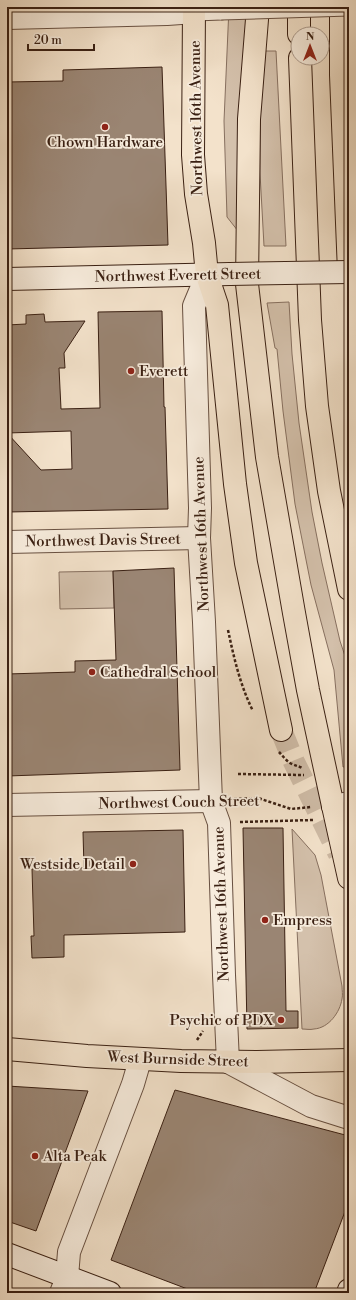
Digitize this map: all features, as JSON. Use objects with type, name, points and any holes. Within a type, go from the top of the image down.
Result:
[{"type":"main road","points":[[258,7],[249,119],[247,284],[270,471],[296,629],[308,690],[341,805],[349,878]]},
{"type":"main road","points":[[299,7],[299,26]]},
{"type":"main road","points":[[341,7],[341,75],[349,272]]},
{"type":"main road","name":"Northwest 16th Avenue","points":[[195,10],[193,155],[196,194],[204,243],[207,275]]},
{"type":"main road","points":[[300,66],[310,320],[317,406],[329,491],[349,589]]},
{"type":"main road","points":[[207,275],[217,305],[235,484],[246,563],[281,730]]},
{"type":"main road","name":"West Burnside Street","points":[[7,1049],[140,1060],[228,1062],[349,1060]]},
{"type":"street","points":[[7,18],[168,14],[195,10],[221,11],[349,8]]},
{"type":"street","name":"Northwest Everett Street","points":[[7,279],[175,274],[207,275],[349,272]]},
{"type":"street","name":"Northwest 16th Avenue","points":[[207,275],[194,306],[200,508],[198,538],[204,622],[211,801],[219,823],[223,967],[228,1062]]},
{"type":"street","name":"Northwest Davis Street","points":[[7,542],[198,538]]},
{"type":"street","name":"Northwest Couch Street","points":[[7,805],[211,801]]},
{"type":"street","points":[[64,1285],[68,1252],[133,1084],[140,1060]]},
{"type":"street","points":[[228,1062],[312,1106],[349,1118]]},
{"type":"street","points":[[7,1254],[64,1285],[110,1293]]},
{"type":"path","name":"Northwest Couch Street","points":[[238,774],[310,775]]},
{"type":"path","name":"Northwest Couch Street","points":[[211,801],[239,798],[258,798],[291,809],[341,805]]},
{"type":"path","name":"Northwest Couch Street","points":[[240,822],[317,820]]},
{"type":"shaded area","points":[[229,7],[249,7],[238,231],[227,217],[224,121]]},
{"type":"shaded area","points":[[265,51],[276,51],[286,246],[264,246],[260,173],[260,120]]},
{"type":"shaded area","points":[[289,302],[292,354],[299,423],[312,512],[340,641],[349,668],[349,766],[343,767],[334,670],[311,585],[295,504],[277,349],[275,348],[267,303]]},
{"type":"shaded area","points":[[113,571],[114,608],[60,609],[59,572]]},
{"type":"shaded area","points":[[292,829],[315,855],[321,875],[342,986],[341,1004],[336,1014],[324,1026],[312,1029],[302,1029]]},
{"type":"building","points":[[162,67],[168,245],[7,249],[7,82],[63,81],[63,70]]},
{"type":"building","points":[[162,311],[168,509],[7,512],[7,433],[7,325],[26,324],[26,315],[44,314],[45,322],[85,321],[64,353],[65,368],[59,368],[61,409],[100,408],[98,312]],"holes":[[[71,431],[72,469],[41,470],[7,433]]]},
{"type":"building","name":"Cathedral School","points":[[174,568],[180,770],[7,776],[7,674],[75,672],[75,661],[116,660],[113,571]]},
{"type":"building","name":"Empress","points":[[243,828],[283,828],[286,1011],[298,1011],[298,1028],[247,1029]]},
{"type":"building","points":[[183,830],[185,932],[64,935],[64,957],[32,958],[31,936],[34,936],[32,869],[84,868],[83,832]]},
{"type":"building","name":"Alta Peak","points":[[7,1086],[88,1091],[36,1231],[7,1221]]},
{"type":"building","points":[[175,1090],[349,1136],[349,1201],[314,1293],[198,1293],[111,1260]]},
{"type":"tunnel","points":[[281,730],[294,762],[339,854]]},
{"type":"place","name":"Chown Hardware","points":[[105,127]]},
{"type":"place","name":"Everett","points":[[131,371]]},
{"type":"place","name":"Cathedral School","points":[[92,672]]},
{"type":"place","name":"Westside Detail","points":[[133,864]]},
{"type":"place","name":"Empress","points":[[265,920]]},
{"type":"place","name":"Psychic of PDX","points":[[281,1020]]},
{"type":"place","name":"Alta Peak","points":[[35,1156]]}]
